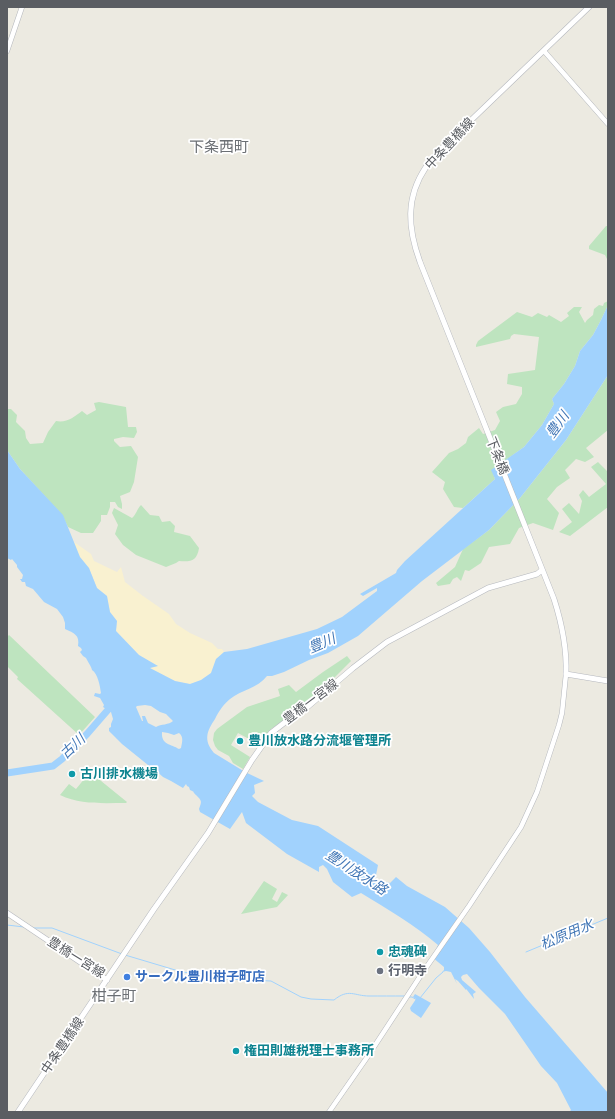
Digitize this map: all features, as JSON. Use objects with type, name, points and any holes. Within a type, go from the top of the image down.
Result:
[{"type":"main road","name":"中条豊橋線","points":[[452,343],[414,245],[411,231],[411,204],[418,180],[439,151],[589,7]]},
{"type":"main road","name":"下条橋","points":[[452,343],[542,570]]},
{"type":"main road","points":[[542,570],[554,599],[562,626],[566,652],[566,674],[608,681]]},
{"type":"main road","name":"豊橋一宮線","points":[[7,913],[107,980],[154,909],[208,833],[252,760],[271,733],[305,709],[353,668],[387,642],[488,588],[537,574],[542,570]]},
{"type":"main road","name":"中条豊橋線","points":[[18,1112],[107,980]]},
{"type":"street","points":[[7,51],[22,7]]},
{"type":"street","points":[[544,51],[608,124]]},
{"type":"street","points":[[329,1112],[519,830],[537,792],[559,725],[562,713],[566,674]]},
{"type":"green space","points":[[606,226],[608,226],[608,261],[605,255],[589,249],[589,246]]},
{"type":"green space","points":[[608,301],[608,305],[593,335],[580,351],[575,366],[564,384],[552,399],[554,404],[542,425],[524,447],[492,470],[495,479],[463,508],[454,507],[443,489],[445,482],[432,472],[449,453],[466,443],[468,437],[479,428],[483,434],[495,430],[500,421],[496,412],[503,407],[516,404],[522,394],[522,387],[507,384],[508,374],[535,370],[539,337],[514,334],[510,339],[476,347],[478,341],[517,312],[532,317],[538,313],[547,317],[549,315],[561,322],[569,316],[567,313],[574,307],[582,307],[579,312],[585,323],[593,315],[594,309],[599,305],[603,306],[604,303]]},
{"type":"green space","points":[[608,375],[608,430],[586,448],[594,457],[585,462],[576,459],[565,470],[570,478],[557,487],[547,499],[559,513],[553,530],[533,523],[519,528],[510,544],[489,547],[481,563],[469,571],[465,570],[461,581],[457,577],[453,579],[450,584],[438,586],[436,583],[455,567],[463,549],[489,530],[520,498],[566,440]]},
{"type":"green space","points":[[99,402],[126,407],[128,427],[136,427],[137,432],[134,438],[123,437],[114,439],[114,441],[120,447],[131,446],[138,457],[134,482],[130,492],[120,496],[122,509],[118,507],[115,502],[110,502],[107,515],[101,515],[101,521],[93,533],[81,533],[68,527],[62,515],[20,469],[7,450],[7,409],[11,409],[17,415],[16,422],[25,431],[26,438],[30,444],[43,443],[48,432],[56,421],[67,420],[82,411],[87,415],[96,410],[94,403]]},
{"type":"green space","points":[[598,462],[608,472],[608,507],[570,536],[559,532],[572,522],[562,509],[569,503],[579,514],[582,501],[579,495],[583,490],[589,497],[606,484],[591,467]]},
{"type":"green space","points":[[141,505],[150,515],[159,516],[162,522],[170,521],[175,526],[174,532],[190,536],[199,548],[197,556],[193,560],[179,561],[166,567],[136,555],[123,545],[115,534],[118,525],[112,513],[114,508],[132,518]]},
{"type":"green space","points":[[9,635],[95,717],[79,735],[17,679],[18,677],[7,666],[7,637]]},
{"type":"green space","points":[[347,656],[351,661],[330,682],[318,697],[271,729],[260,742],[255,737],[249,739],[238,733],[231,745],[250,757],[243,769],[233,763],[229,756],[218,750],[215,746],[213,740],[214,733],[217,729],[247,707],[280,696],[278,689],[289,685],[296,692]]},
{"type":"green space","points":[[90,772],[127,802],[92,803],[60,795],[69,784],[76,789]]},
{"type":"green space","points":[[264,881],[277,889],[272,899],[277,902],[282,892],[288,895],[277,907],[241,914]]},
{"type":"sand","points":[[74,542],[91,554],[94,561],[117,572],[121,567],[125,582],[169,614],[176,624],[190,633],[212,643],[218,649],[222,649],[224,652],[216,659],[211,673],[201,680],[190,684],[175,681],[149,668],[157,666],[139,655],[116,631],[117,621],[110,612],[107,596],[97,588],[89,568],[80,558]]},
{"type":"water","points":[[608,305],[608,375],[566,440],[520,498],[489,530],[422,581],[358,636],[328,653],[284,672],[267,676],[259,683],[230,699],[218,713],[207,736],[208,744],[214,753],[245,772],[264,781],[254,785],[255,793],[252,796],[258,802],[292,820],[318,826],[378,865],[375,880],[381,884],[386,882],[390,883],[396,877],[407,886],[445,907],[469,928],[525,997],[608,1093],[608,1112],[569,1112],[571,1110],[557,1083],[541,1066],[505,1014],[467,974],[461,977],[462,980],[476,992],[473,994],[474,999],[455,979],[457,984],[451,972],[442,972],[444,967],[432,957],[438,945],[391,911],[361,893],[352,897],[333,882],[327,869],[323,865],[319,867],[319,872],[287,854],[246,823],[242,812],[230,829],[200,812],[200,800],[186,784],[183,788],[163,777],[122,744],[109,731],[113,719],[111,712],[103,707],[104,705],[100,698],[94,696],[95,693],[101,693],[98,680],[86,658],[80,652],[82,650],[78,646],[77,637],[74,633],[65,629],[63,617],[57,609],[44,602],[33,589],[26,586],[25,582],[22,582],[20,579],[22,579],[23,575],[17,565],[12,559],[7,558],[7,450],[20,469],[63,515],[80,557],[89,568],[97,588],[107,596],[110,612],[117,621],[116,631],[139,655],[158,666],[150,668],[175,681],[190,684],[201,680],[211,673],[216,659],[224,652],[247,649],[317,629],[342,617],[377,591],[377,588],[363,596],[360,594],[396,573],[405,561],[495,479],[491,470],[524,447],[542,425],[554,404],[552,399],[564,384],[575,366],[580,351],[593,335]],"holes":[[[145,705],[151,706],[166,714],[173,721],[156,727],[148,723],[145,716],[142,716],[142,721],[136,707]],[[162,732],[174,735],[179,733],[182,738],[181,748],[179,749],[167,744],[163,739]]]},
{"type":"water","points":[[415,994],[431,1003],[421,1018],[411,1011],[410,1008],[416,999],[413,997]]},
{"type":"waterway","name":"古川","points":[[7,773],[53,766],[87,734],[113,704]]},
{"type":"waterway","name":"松原用水","points":[[526,952],[608,918]]},
{"type":"waterway","points":[[7,925],[24,927]]},
{"type":"waterway","points":[[33,928],[52,928],[122,954]]},
{"type":"waterway","points":[[125,955],[182,972],[218,976],[225,979],[271,981],[301,997],[311,999],[334,1000],[339,996],[348,993],[364,996],[404,996]]},
{"type":"waterway","name":"松原用水","points":[[420,998],[436,978],[443,972]]},
{"type":"waterway","points":[[409,997],[417,1000]]},
{"type":"place","name":"豊川放水路分流堰管理所","points":[[240,741]]},
{"type":"place","name":"古川排水機場","points":[[72,774]]},
{"type":"place","name":"忠魂碑","points":[[380,952]]},
{"type":"place","name":"行明寺","points":[[380,971]]},
{"type":"place","name":"サークル豊川柑子町店","points":[[127,977]]},
{"type":"place","name":"権田則雄税理士事務所","points":[[236,1051]]},
{"type":"district","name":"下条西町","points":[[219,148]]},
{"type":"district","name":"柑子町","points":[[114,997]]},
{"type":"water label","name":"豊川","points":[[558,425]]},
{"type":"water label","name":"豊川","points":[[322,644]]},
{"type":"water label","name":"豊川放水路","points":[[356,873]]}]
